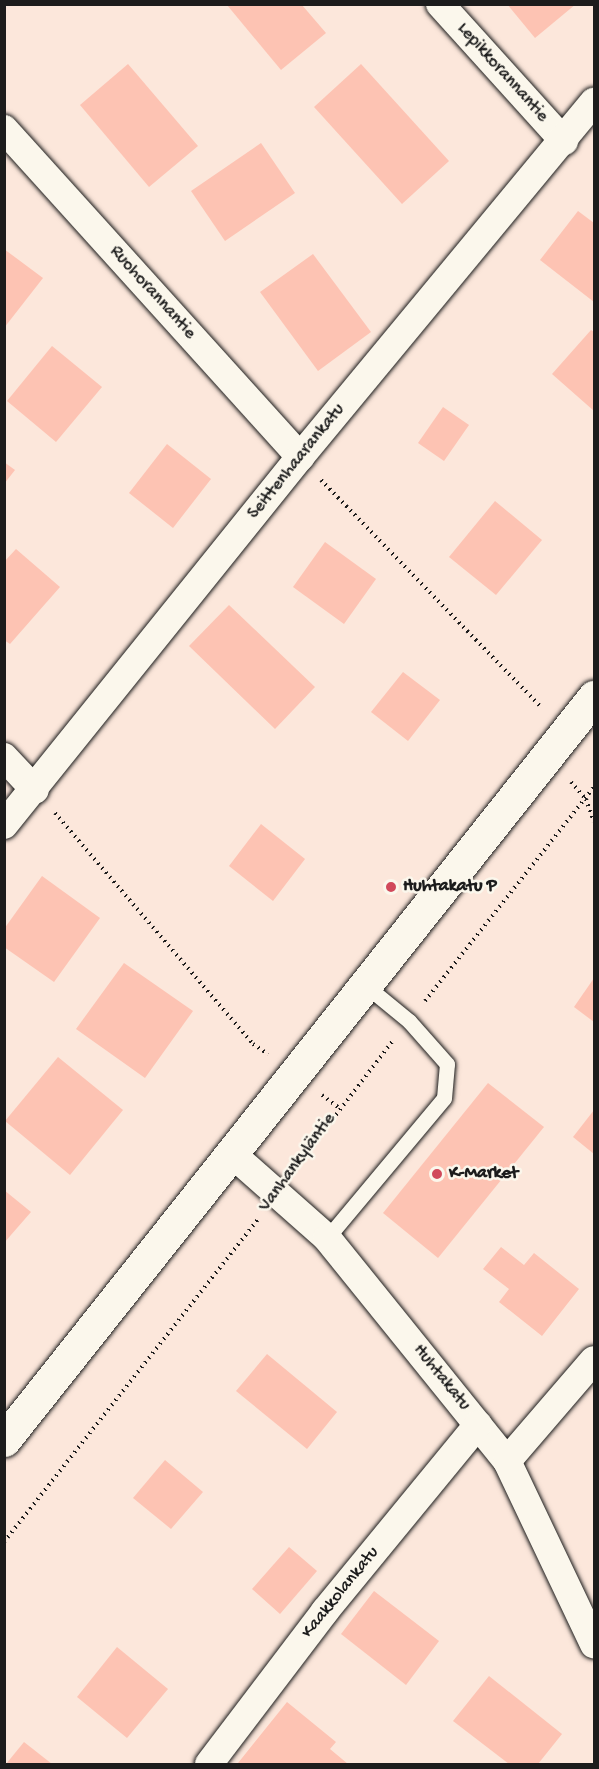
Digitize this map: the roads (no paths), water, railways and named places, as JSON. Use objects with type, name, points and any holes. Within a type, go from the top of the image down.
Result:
[{"type":"street","name":"Lepikkorannantie","points":[[440,4],[564,141]]},
{"type":"street","name":"Seittenhaarankatu","points":[[4,825],[300,458],[594,102]]},
{"type":"street","name":"Ruohorannantie","points":[[4,129],[300,458]]},
{"type":"street","points":[[4,1440],[594,697]]},
{"type":"street","points":[[4,757],[34,790]]},
{"type":"street","name":"Huhtakatu","points":[[231,1153],[327,1238],[507,1461],[594,1644]]},
{"type":"street","points":[[507,1461],[594,1360]]},
{"type":"street","name":"Kaakkolankatu","points":[[208,1764],[325,1611],[478,1425]]},
{"type":"lane","points":[[327,1238],[444,1098],[447,1064],[409,1022],[364,984]]},
{"type":"place","name":"Huhtakatu P","points":[[391,887]]},
{"type":"place","name":"K-Market","points":[[437,1174]]}]
